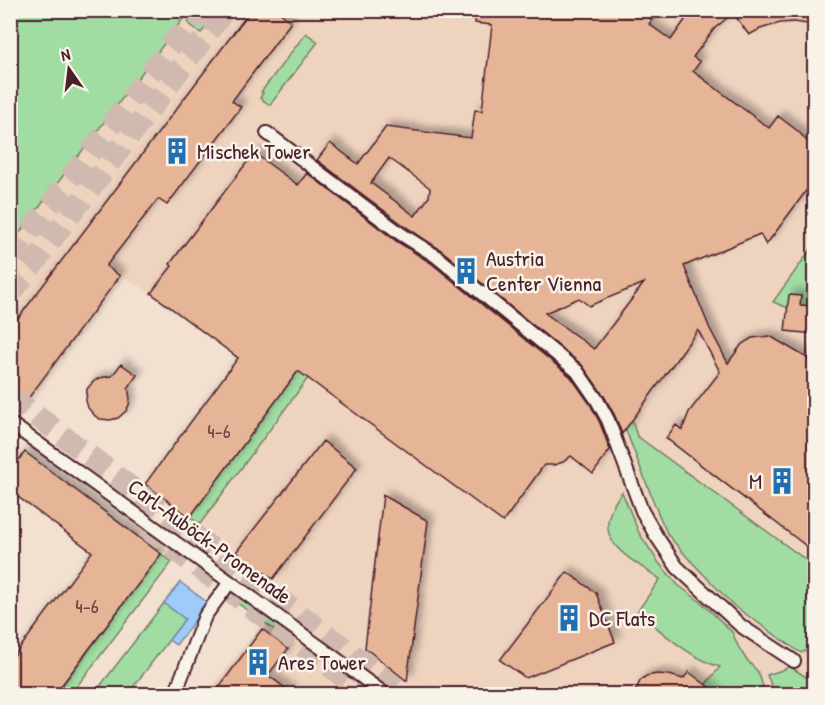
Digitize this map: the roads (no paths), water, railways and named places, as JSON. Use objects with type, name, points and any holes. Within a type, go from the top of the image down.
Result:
[{"type":"street","points":[[267,133],[401,234],[436,256],[577,371],[597,399],[608,420],[642,511],[677,567],[741,626],[794,661]]},
{"type":"street","name":"Carl-Auböck-Promenade","points":[[10,423],[385,694]]},
{"type":"street","points":[[175,694],[205,616],[230,582]]},
{"type":"water","points":[[180,582],[208,603],[176,645],[169,640],[185,619],[164,603]]},
{"type":"tunnel","points":[[10,258],[198,10]]},
{"type":"tunnel","points":[[10,295],[225,10]]},
{"type":"tunnel","points":[[10,396],[405,694]]},
{"type":"tunnel","points":[[145,527],[366,694]]},
{"type":"place","name":"Mischek Tower","points":[[177,151]]},
{"type":"place","name":"Austria Center Vienna","points":[[466,271]]},
{"type":"place","name":"M","points":[[782,481]]},
{"type":"place","name":"DC Flats","points":[[569,618]]},
{"type":"place","name":"Ares Tower","points":[[258,662]]}]
